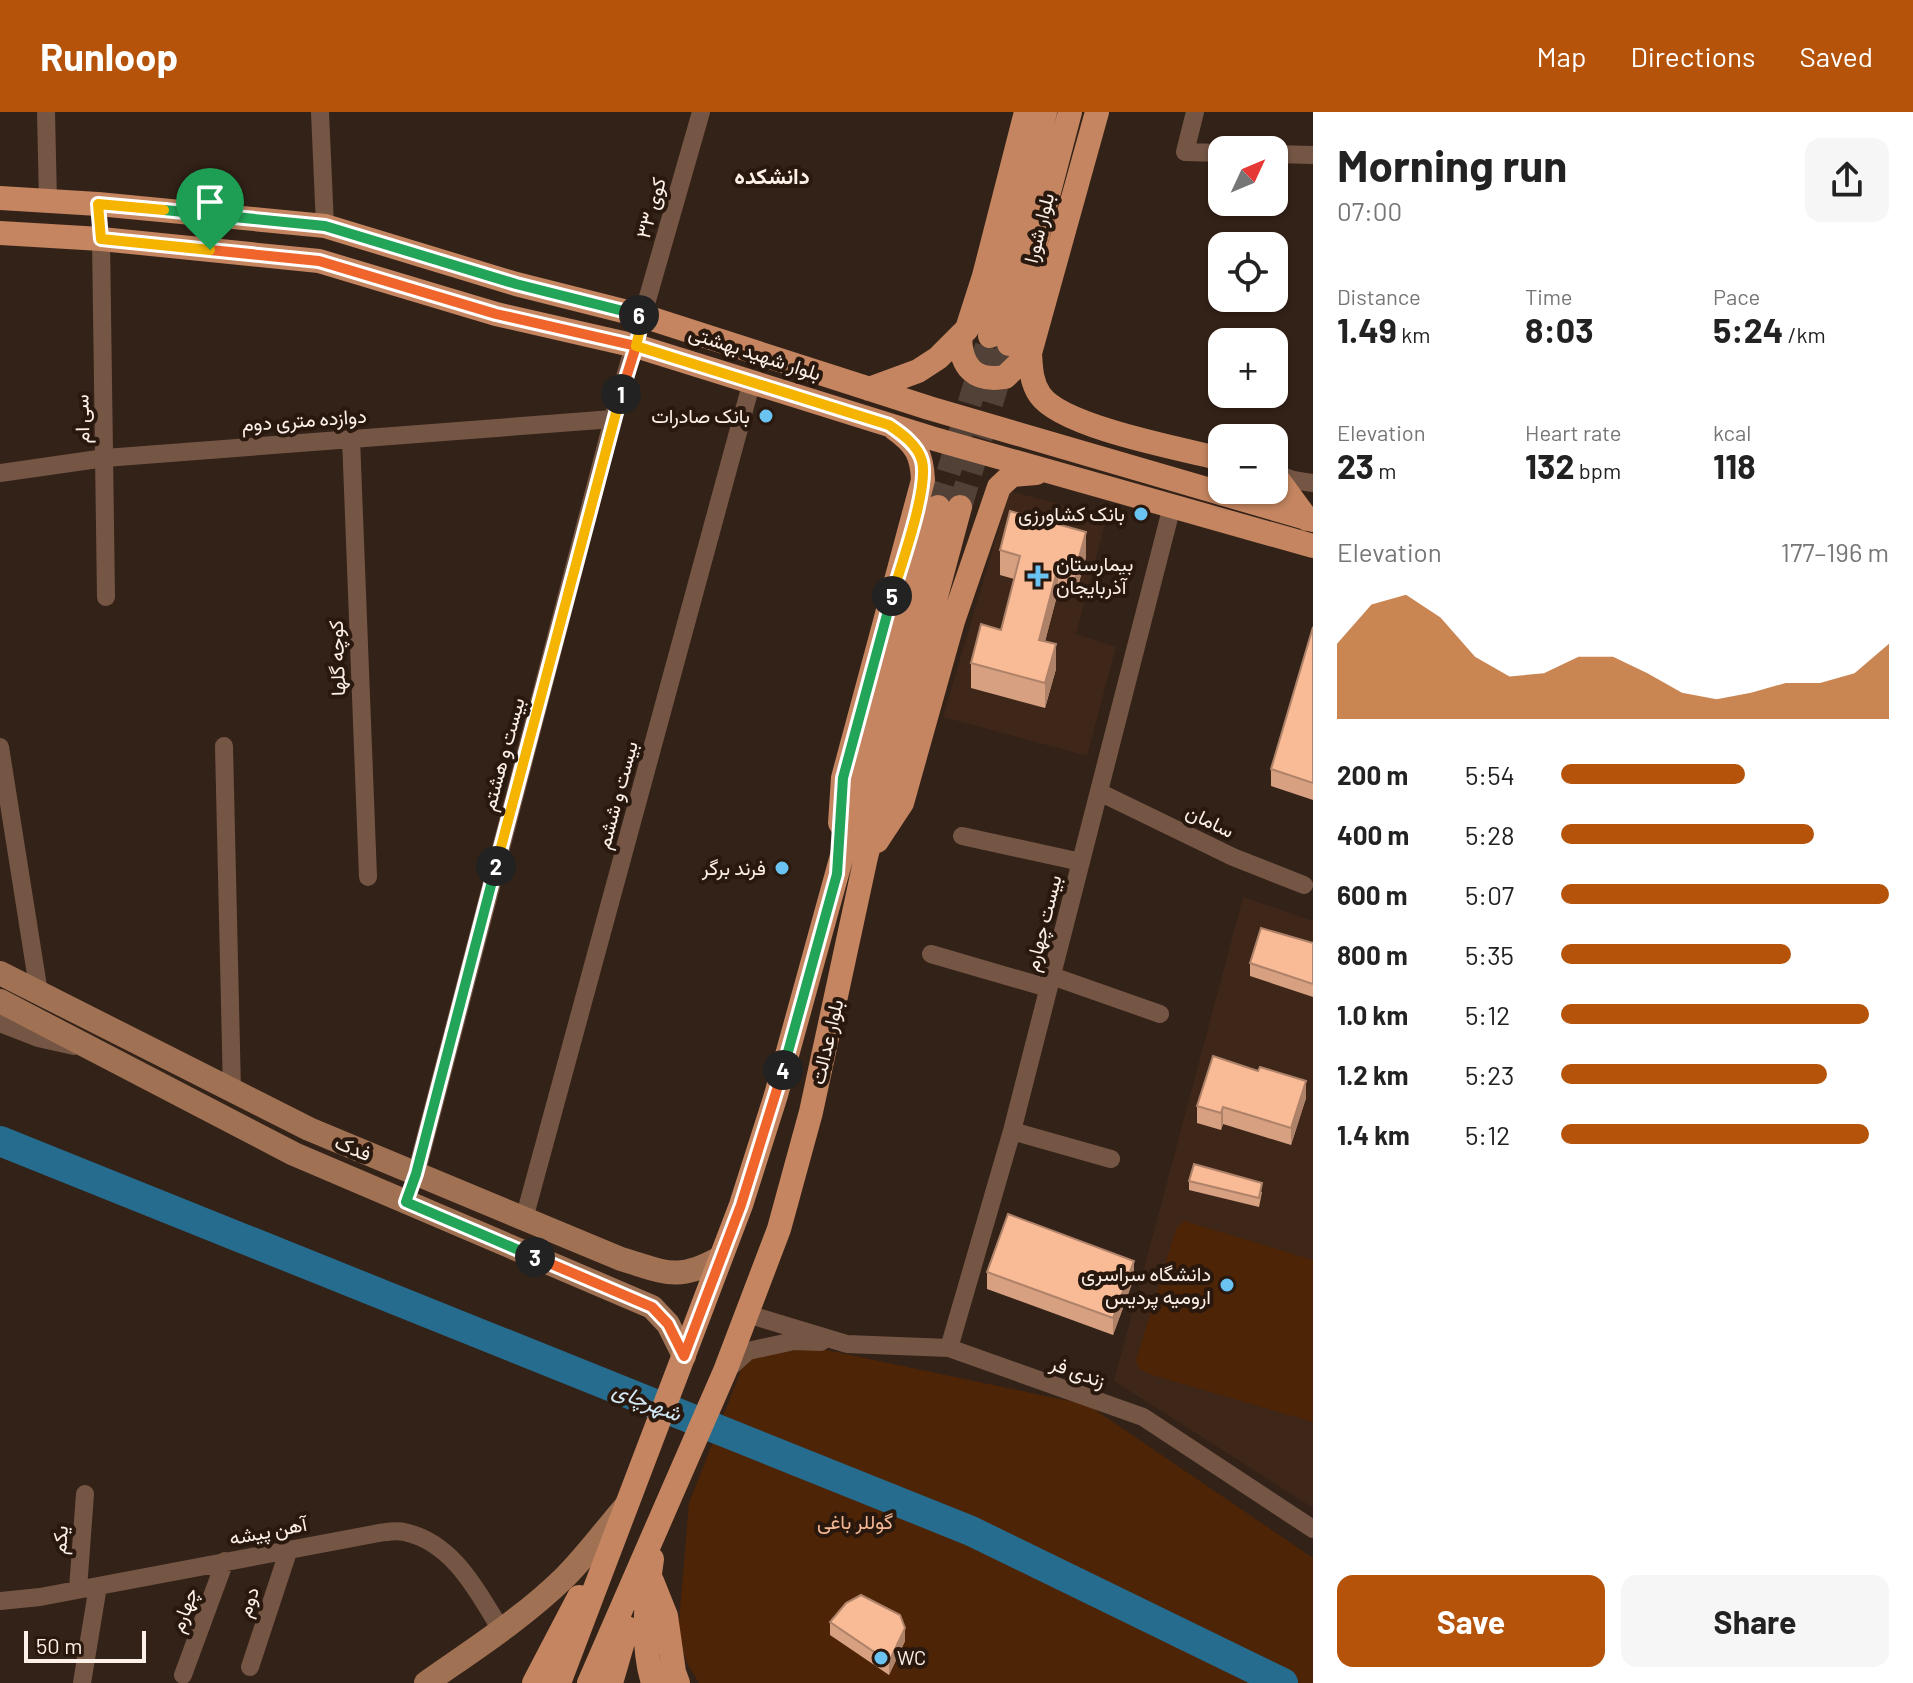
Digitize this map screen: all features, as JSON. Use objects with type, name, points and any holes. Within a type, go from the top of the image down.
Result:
[{"type":"main road","points":[[869,389],[918,371],[938,358],[967,329],[984,276],[1026,112]]},
{"type":"main road","name":"بلوار شورا","points":[[1010,344],[1045,112]]},
{"type":"main road","name":"بلوار شورا","points":[[1010,344],[1070,112]]},
{"type":"main road","points":[[960,337],[961,351],[970,370],[984,377],[1005,377],[1010,344],[1097,112]]},
{"type":"main road","name":"بلوار شهید بهشتی","points":[[0,198],[98,204],[325,226],[516,284],[643,316],[869,389],[1310,520]]},
{"type":"main road","points":[[98,204],[101,239]]},
{"type":"main road","name":"بلوار شهید بهشتی","points":[[0,233],[101,239],[319,261],[496,314],[636,346],[889,425],[1313,546]]},
{"type":"main road","points":[[1010,344],[1041,397],[1054,407],[1096,426],[1208,455]]},
{"type":"main road","points":[[837,874],[843,778],[923,480],[922,459],[906,437],[889,425]]},
{"type":"main road","points":[[923,480],[941,458],[950,456],[988,468],[996,475],[999,487]]},
{"type":"main road","points":[[866,857],[902,803],[953,621],[999,487],[1005,480],[1022,472],[1055,474]]},
{"type":"main road","points":[[1288,491],[1310,520]]},
{"type":"main road","name":"بلوار عدالت","points":[[610,1548],[741,1205],[776,1095],[837,874],[949,507],[866,857],[811,1112],[779,1229],[725,1371],[656,1528],[646,1567]]},
{"type":"main road","points":[[534,1683],[564,1622],[610,1548]]},
{"type":"main road","points":[[559,1683],[610,1548]]},
{"type":"main road","points":[[589,1683],[646,1567]]},
{"type":"main road","points":[[611,1683],[646,1567]]},
{"type":"main road","points":[[646,1567],[647,1666],[653,1683]]},
{"type":"main road","points":[[646,1567],[666,1616],[678,1683]]},
{"type":"main road","points":[[547,1657],[548,1683]]},
{"type":"street","points":[[46,112],[48,201]]},
{"type":"street","points":[[320,112],[325,226]]},
{"type":"street","name":"کوی ۳۳","points":[[636,346],[701,112]]},
{"type":"street","points":[[1195,112],[1185,152],[1208,153]]},
{"type":"street","points":[[1288,154],[1313,155]]},
{"type":"street","name":"سی ام","points":[[101,239],[106,597]]},
{"type":"street","name":"بیست و هشتم","points":[[416,1174],[613,419],[636,346]]},
{"type":"street","name":"بیست و ششم","points":[[524,1219],[752,381]]},
{"type":"street","name":"دوازده متری دوم","points":[[0,473],[105,458],[613,419]]},
{"type":"street","name":"کوچه گلها","points":[[351,438],[368,877]]},
{"type":"street","points":[[1288,478],[1313,483]]},
{"type":"street","name":"بیست چهارم","points":[[949,1348],[1012,1131],[1172,506]]},
{"type":"street","points":[[224,746],[232,1091]]},
{"type":"street","points":[[0,747],[39,993]]},
{"type":"street","name":"سامان","points":[[1099,792],[1233,857],[1304,885]]},
{"type":"street","points":[[962,836],[1081,862]]},
{"type":"street","points":[[931,954],[1050,982],[1160,1014]]},
{"type":"street","name":"فدک","points":[[0,973],[309,1129],[621,1259],[673,1274],[697,1271],[720,1258]]},
{"type":"street","name":"فدک","points":[[0,1001],[294,1154],[652,1307],[668,1324],[684,1356]]},
{"type":"street","points":[[0,1023],[38,1038],[90,1050]]},
{"type":"street","points":[[1012,1131],[1111,1159]]},
{"type":"street","points":[[406,1202],[416,1174]]},
{"type":"street","name":"زندی فر","points":[[747,1314],[847,1344],[949,1348],[1143,1417],[1313,1529]]},
{"type":"street","points":[[725,1371],[748,1351],[794,1341],[847,1344]]},
{"type":"street","name":"یکم","points":[[78,1589],[85,1494]]},
{"type":"street","points":[[426,1683],[501,1630],[567,1575],[628,1498]]},
{"type":"street","name":"آهن پیشه","points":[[0,1601],[40,1597],[289,1549],[403,1531],[447,1555],[468,1576],[501,1630]]},
{"type":"street","name":"دوم","points":[[250,1667],[289,1549]]},
{"type":"street","name":"چهارم","points":[[183,1675],[225,1561]]},
{"type":"street","points":[[82,1683],[98,1586]]},
{"type":"shaded area","name":"بیمارستان آذربایجان","points":[[1010,491],[1107,517],[1076,634],[1116,647],[1087,756],[943,717]]},
{"type":"shaded area","name":"دانشگاه سراسری ارومیه پردیس","points":[[1243,897],[1313,921],[1313,1508],[1114,1381]]},
{"type":"green space","points":[[1184,1221],[1313,1260],[1313,1422],[1139,1369],[1136,1361],[1176,1229]]},
{"type":"green space","name":"گوللر باغی","points":[[817,1348],[1088,1405],[1313,1558],[1313,1683],[699,1683],[687,1663],[678,1634],[689,1503],[744,1363],[759,1354]]},
{"type":"building","name":"بیمارستان آذربایجان","points":[[1010,511],[1086,532],[1075,572],[1058,567],[1039,640],[1056,644],[1045,683],[971,663],[981,624],[1001,630],[1020,556],[1000,550]]},
{"type":"building","points":[[1313,627],[1313,783],[1271,769]]},
{"type":"building","points":[[1261,928],[1313,943],[1313,984],[1250,963]]},
{"type":"building","points":[[1213,1056],[1258,1071],[1260,1067],[1306,1081],[1291,1128],[1223,1107],[1221,1113],[1197,1106]]},
{"type":"building","points":[[1194,1164],[1262,1183],[1259,1198],[1189,1181]]},
{"type":"building","points":[[1008,1214],[1134,1261],[1113,1318],[987,1272]]},
{"type":"building","name":"WC","points":[[861,1595],[900,1615],[905,1628],[889,1662],[830,1622],[846,1603]]},
{"type":"waterway","name":"شهرچای","points":[[0,1141],[971,1531],[1283,1683]]},
{"type":"tunnel","points":[[938,507],[990,336]]},
{"type":"tunnel","points":[[960,507],[1009,344]]},
{"type":"place","name":"بانک صادرات","points":[[766,416]]},
{"type":"place","name":"بانک کشاورزی","points":[[1141,514]]},
{"type":"place","name":"بیمارستان آذربایجان","points":[[1038,576]]},
{"type":"place","name":"فرند برگر","points":[[782,868]]},
{"type":"place","name":"دانشگاه سراسری ارومیه پردیس","points":[[1227,1285]]},
{"type":"place","name":"WC","points":[[881,1658]]},
{"type":"district","name":"دانشکده","points":[[772,176]]},
{"type":"route","points":[[210,250],[101,239],[98,204],[325,226],[516,284],[643,316],[636,346],[889,425],[906,437],[922,459],[920,495],[843,778],[837,874],[776,1095],[741,1205],[684,1356],[668,1324],[652,1307],[406,1202],[416,1174],[613,419],[636,346],[496,314],[319,261],[210,250]]}]
